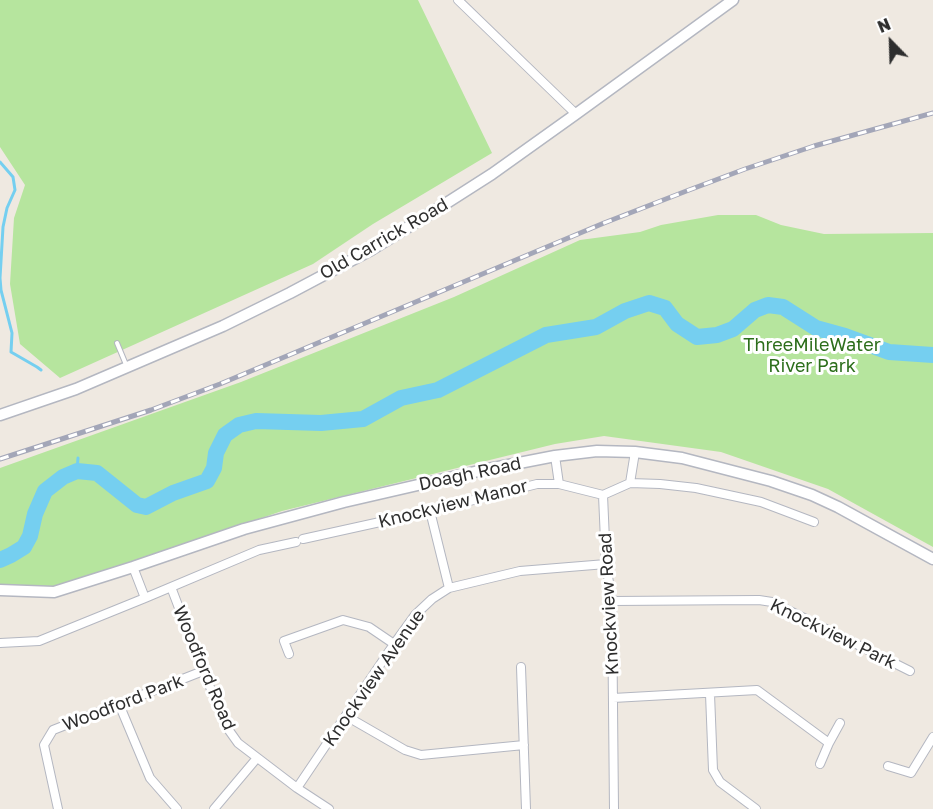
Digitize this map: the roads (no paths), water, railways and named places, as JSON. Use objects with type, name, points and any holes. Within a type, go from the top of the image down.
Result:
[{"type":"main road","name":"Old Carrick Road","points":[[0,415],[76,389],[223,326],[371,250],[492,174],[733,0]]},
{"type":"main road","name":"Doagh Road","points":[[0,590],[54,592],[244,529],[344,502],[483,470],[555,456],[597,451],[635,452],[682,458],[771,481],[838,507],[933,559]]},
{"type":"street","points":[[458,0],[576,114]]},
{"type":"street","points":[[630,483],[635,452]]},
{"type":"street","points":[[555,456],[559,484]]},
{"type":"street","points":[[603,495],[630,483],[696,488],[761,502],[814,522]]},
{"type":"street","name":"Knockview Manor","points":[[0,644],[39,640],[259,550],[299,540],[537,484],[559,484],[603,495]]},
{"type":"street","name":"Knockview Road","points":[[603,495],[606,564],[612,601],[614,809]]},
{"type":"street","points":[[430,511],[449,588]]},
{"type":"street","name":"Knockview Avenue","points":[[297,788],[415,615],[432,598],[449,588],[520,571],[606,564]]},
{"type":"street","points":[[133,567],[145,598]]},
{"type":"street","name":"Woodford Road","points":[[171,587],[228,729],[238,743],[329,809]]},
{"type":"street","name":"Knockview Park","points":[[612,601],[759,600],[772,602],[910,671]]},
{"type":"street","points":[[289,654],[284,641],[343,620],[369,627],[394,645]]},
{"type":"street","points":[[521,667],[526,809]]},
{"type":"street","name":"Woodford Park","points":[[58,809],[44,745],[53,730],[203,671]]},
{"type":"street","points":[[613,698],[757,690],[829,743]]},
{"type":"street","points":[[710,693],[713,770],[720,782],[756,809]]},
{"type":"street","points":[[119,704],[150,778],[177,809]]},
{"type":"street","points":[[346,716],[405,750],[421,755],[524,746]]},
{"type":"street","points":[[820,764],[840,723]]},
{"type":"street","points":[[888,766],[911,773],[933,738]]},
{"type":"street","points":[[214,809],[257,758]]},
{"type":"lane","points":[[117,343],[127,368]]},
{"type":"waterway","points":[[0,162],[13,177],[15,190],[7,208],[3,227],[0,278],[12,333],[11,352],[41,370]]},
{"type":"waterway","points":[[0,560],[24,547],[45,491],[63,477],[77,471],[97,473],[137,505],[146,507],[173,493],[207,481],[214,468],[216,453],[225,435],[239,425],[256,421],[321,423],[363,419],[401,398],[438,390],[546,335],[596,327],[625,311],[649,303],[665,308],[677,324],[697,337],[717,335],[733,329],[755,310],[768,305],[783,307],[816,328],[889,352],[933,355]]},
{"type":"waterway","points":[[77,471],[78,458]]},
{"type":"railway","points":[[0,459],[151,410],[220,384],[604,223],[745,169],[814,146],[933,113]]},
{"type":"park label","name":"ThreeMileWater River Park","points":[[812,355]]}]
